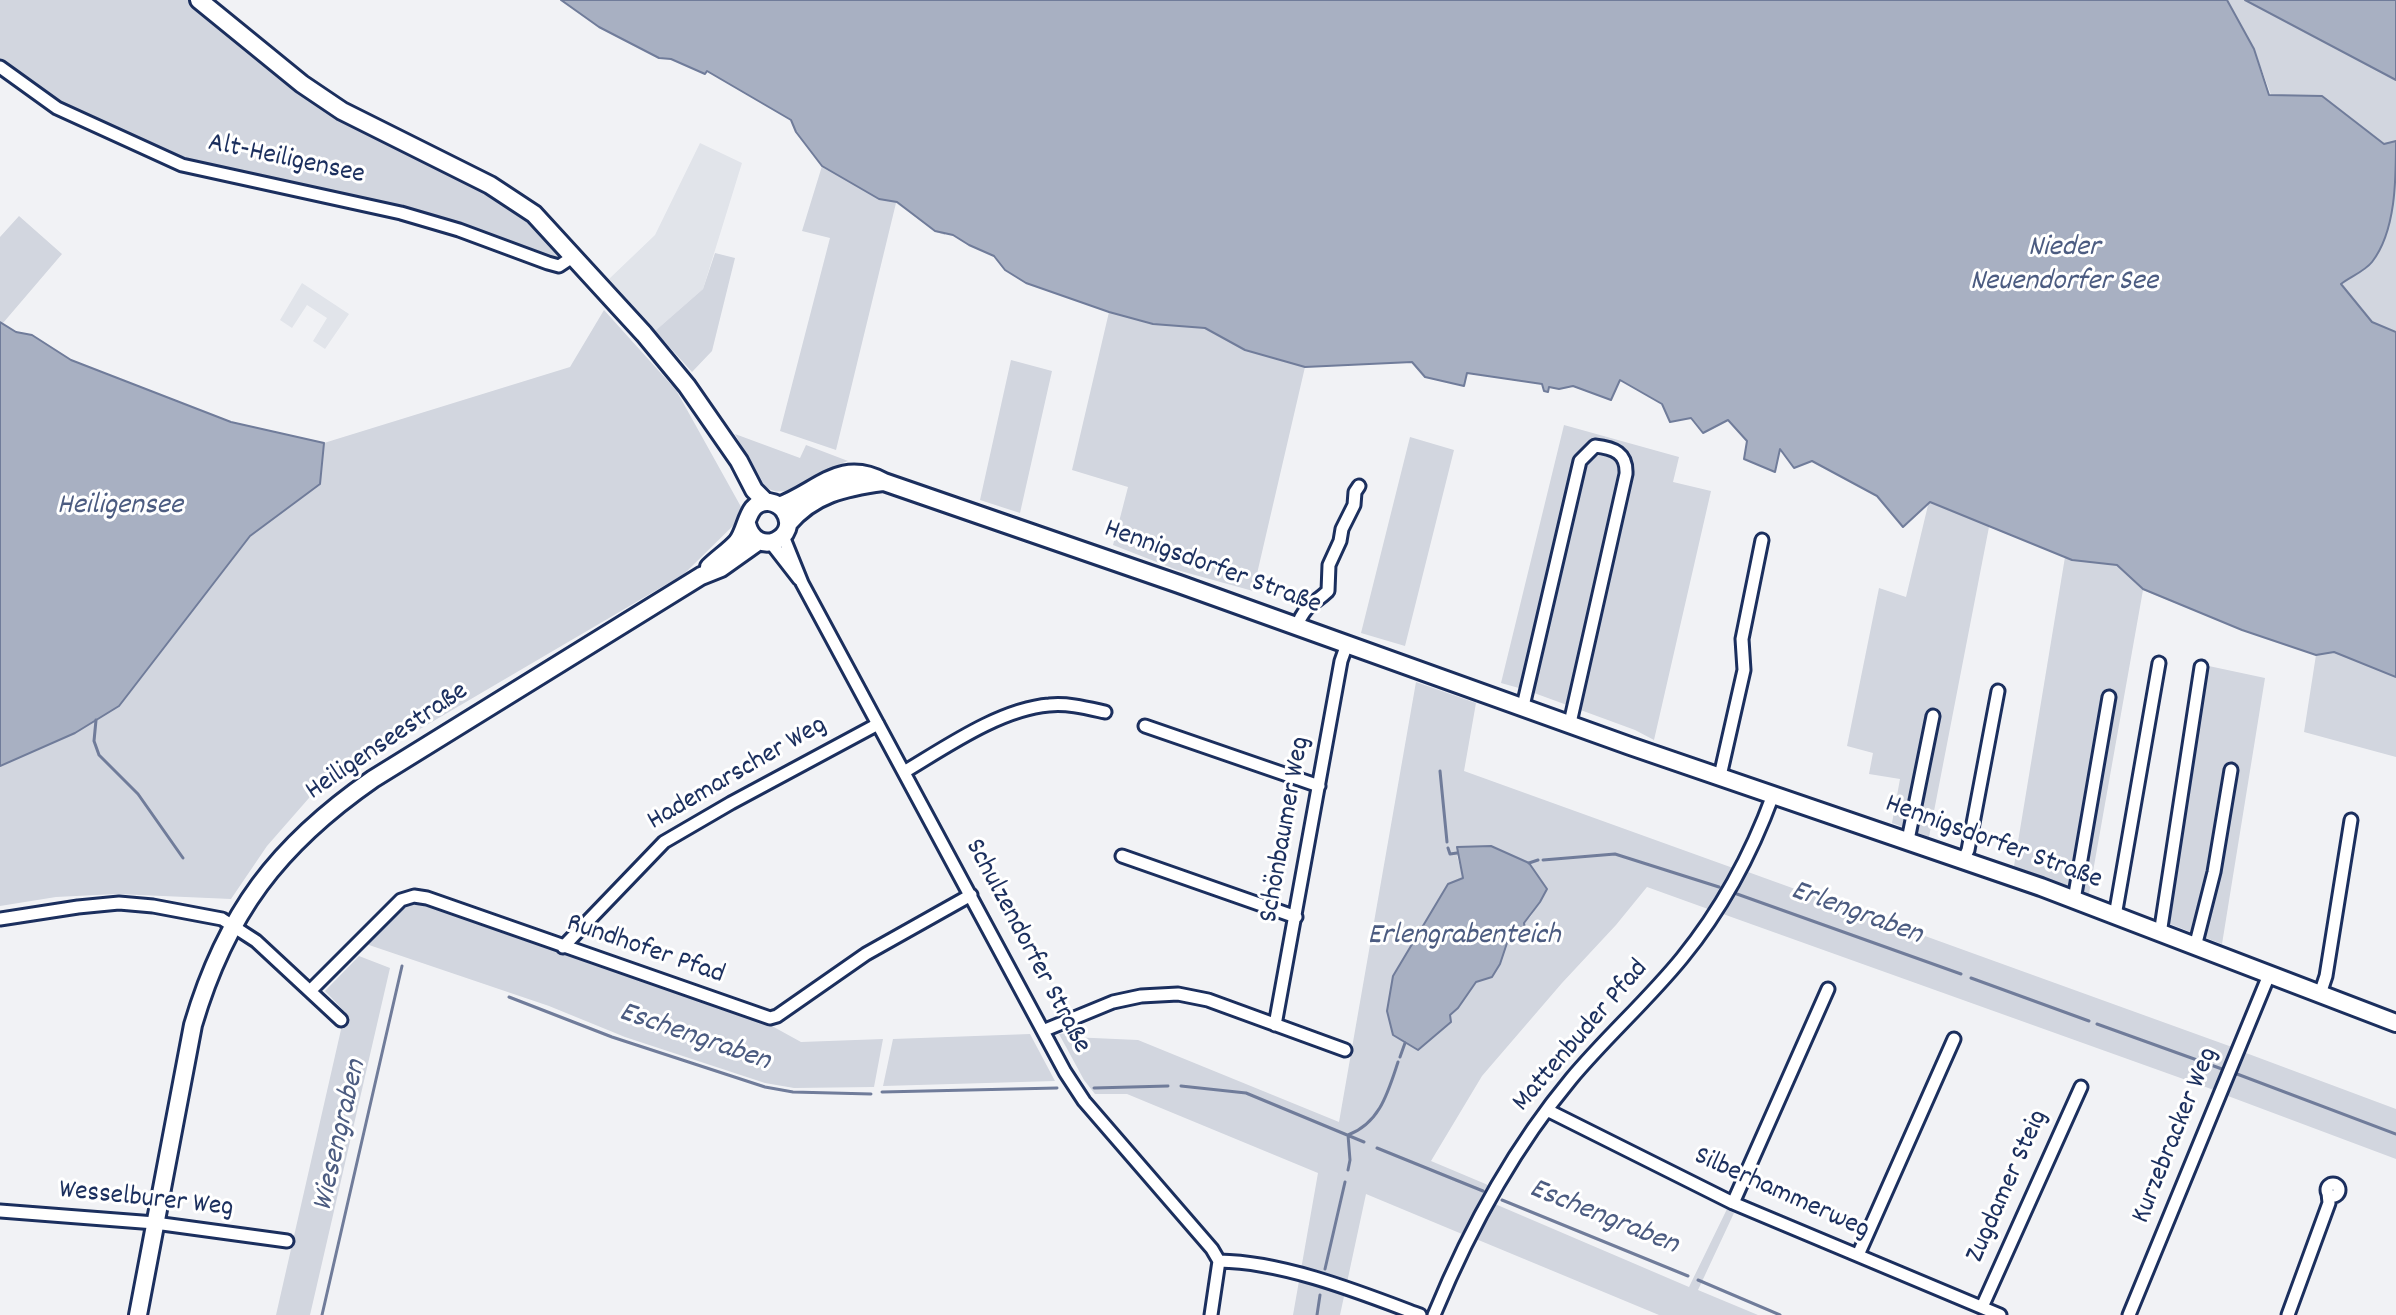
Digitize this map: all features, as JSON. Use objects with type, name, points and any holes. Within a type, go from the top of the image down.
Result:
[{"type":"main road","name":"Alt-Heiligensee","points":[[199,0],[302,84],[342,111],[505,194],[534,214],[687,386],[754,490],[772,504]]},
{"type":"main road","name":"Alt-Heiligensee","points":[[730,454],[749,518]]},
{"type":"main road","name":"Hennigsdorfer Straße","points":[[772,504],[849,472],[871,474],[884,482],[1908,840],[2396,1023]]},
{"type":"main road","name":"Hennigsdorfer Straße","points":[[775,536],[800,509],[831,492],[859,484],[884,482]]},
{"type":"main road","points":[[772,504],[786,514],[775,536],[752,536],[749,518],[756,505],[772,504]]},
{"type":"main road","name":"Heiligenseestraße","points":[[701,576],[738,541],[749,518]]},
{"type":"main road","name":"Heiligenseestraße","points":[[138,1315],[193,1025],[203,991],[233,925],[278,859],[333,806],[373,779],[701,576],[721,568],[775,536]]},
{"type":"street","name":"Alt-Heiligensee","points":[[0,67],[57,108],[182,165],[412,216],[559,266],[574,256]]},
{"type":"street","points":[[1523,706],[1580,461],[1595,446],[1610,447],[1621,454],[1626,464],[1626,474],[1570,723]]},
{"type":"street","points":[[1297,626],[1309,604],[1328,591],[1329,565],[1359,486]]},
{"type":"street","name":"Schulzendorfer Straße","points":[[775,536],[1065,1072],[1084,1101],[1219,1261]]},
{"type":"street","points":[[1720,776],[1744,670],[1742,639],[1762,540]]},
{"type":"street","name":"Schönbaumer Weg","points":[[1275,1025],[1341,661],[1347,644]]},
{"type":"street","points":[[2115,916],[2159,663]]},
{"type":"street","points":[[2160,934],[2201,667]]},
{"type":"street","points":[[1963,861],[1968,850],[1998,691]]},
{"type":"street","points":[[2074,900],[2109,697]]},
{"type":"street","points":[[904,772],[1018,711],[1063,705],[1105,712]]},
{"type":"street","points":[[1908,840],[1933,716]]},
{"type":"street","name":"Hademarscher Weg","points":[[563,947],[664,842],[878,724]]},
{"type":"street","points":[[1145,726],[1319,786]]},
{"type":"street","points":[[2195,947],[2214,872],[2231,770]]},
{"type":"street","name":"Mattenbuder Pfad","points":[[1434,1315],[1474,1227],[1512,1161],[1547,1110],[1606,1039],[1682,959],[1702,932],[1745,865],[1773,795]]},
{"type":"street","points":[[2320,994],[2328,965],[2351,820]]},
{"type":"street","points":[[1122,856],[1296,917]]},
{"type":"street","name":"Rundhofer Pfad","points":[[311,990],[401,900],[414,896],[770,1018],[866,954],[971,895]]},
{"type":"street","points":[[0,919],[119,903],[215,918],[233,925],[256,941],[341,1020]]},
{"type":"street","name":"Kurzebracker Weg","points":[[2129,1315],[2269,975]]},
{"type":"street","points":[[1733,1203],[1828,989]]},
{"type":"street","points":[[1045,1030],[1084,1011],[1113,1002],[1168,994],[1208,1000],[1345,1050]]},
{"type":"street","points":[[1858,1255],[1954,1039]]},
{"type":"street","name":"Zugdamer Steig","points":[[1982,1307],[2081,1087]]},
{"type":"street","name":"Silberhammerweg","points":[[1547,1110],[1733,1203],[2000,1315]]},
{"type":"street","points":[[2288,1315],[2330,1197]]},
{"type":"street","name":"Wesselburer Weg","points":[[0,1211],[155,1223],[287,1241]]},
{"type":"street","points":[[1211,1315],[1219,1261],[1248,1264],[1316,1280],[1420,1315]]},
{"type":"shaded area","points":[[0,0],[192,0],[256,55],[482,188],[535,224],[562,253],[556,261],[486,236],[211,172],[64,110],[0,63]]},
{"type":"shaded area","points":[[2201,0],[2262,0],[2396,69],[2396,333],[2372,322],[2341,284],[2254,49]]},
{"type":"shaded area","points":[[700,143],[742,163],[703,289],[655,331],[609,279],[655,235]]},
{"type":"shaded area","points":[[822,166],[849,182],[945,211],[945,235],[936,232],[896,203],[836,450],[780,431],[830,238],[802,231]]},
{"type":"shaded area","points":[[19,216],[62,254],[3,323],[0,321],[0,237]]},
{"type":"shaded area","points":[[715,253],[735,258],[712,351],[692,372],[655,331],[703,289]]},
{"type":"shaded area","points":[[302,283],[349,314],[325,349],[313,341],[327,318],[307,305],[292,328],[280,320]]},
{"type":"shaded area","points":[[604,310],[676,390],[745,514],[684,574],[316,790],[267,846],[231,899],[117,894],[56,897],[0,906],[0,766],[75,733],[119,706],[250,535],[320,484],[324,443],[570,367]]},
{"type":"shaded area","points":[[1109,312],[1153,324],[1205,328],[1245,350],[1305,367],[1253,591],[1177,570],[1113,545],[1128,487],[1072,470]]},
{"type":"shaded area","points":[[1011,360],[1052,371],[1020,513],[980,500]]},
{"type":"shaded area","points":[[1564,425],[1679,457],[1673,482],[1711,491],[1654,740],[1635,730],[1501,683]]},
{"type":"shaded area","points":[[735,434],[800,458],[806,445],[848,461],[793,489],[782,492],[772,490],[759,478]]},
{"type":"shaded area","points":[[1410,437],[1454,450],[1405,646],[1361,633]]},
{"type":"shaded area","points":[[1929,501],[1974,520],[2005,523],[2061,555],[1989,527],[1929,837],[1892,823],[1900,779],[1869,774],[1873,753],[1847,746],[1879,588],[1906,597]]},
{"type":"shaded area","points":[[2080,543],[2240,629],[2143,590],[2089,894],[2014,866],[2065,557],[2072,560]]},
{"type":"shaded area","points":[[2333,652],[2396,677],[2396,757],[2304,732],[2316,655]]},
{"type":"shaded area","points":[[2204,665],[2265,678],[2222,944],[2162,921]]},
{"type":"shaded area","points":[[1416,682],[1476,703],[1464,771],[1733,868],[1708,909],[1647,887],[1482,1076],[1431,1161],[1488,1185],[1462,1234],[1366,1194],[1340,1315],[1293,1315],[1318,1173],[1127,1094],[1095,1094],[1059,1034],[1138,1040],[1339,1122]],"holes":[[[1457,856],[1529,863],[1547,889],[1531,916],[1509,937],[1500,964],[1476,982],[1458,1008],[1449,1015],[1451,1022],[1418,1050],[1393,1035],[1393,976],[1448,884],[1463,878]]]},
{"type":"shaded area","points":[[1748,872],[2232,1047],[2214,1090],[1723,914]]},
{"type":"shaded area","points":[[418,902],[761,1020],[801,1042],[883,1039],[874,1087],[794,1088],[765,1083],[625,1037],[549,1006],[365,942],[401,905]]},
{"type":"shaded area","points":[[359,956],[390,968],[310,1315],[276,1315],[345,1012],[325,991]]},
{"type":"shaded area","points":[[1030,1034],[1055,1081],[883,1086],[893,1039]]},
{"type":"shaded area","points":[[2246,1053],[2396,1109],[2396,1159],[2228,1096]]},
{"type":"shaded area","points":[[1495,1204],[1689,1287],[1727,1209],[1734,1213],[1698,1290],[1758,1315],[1659,1315],[1476,1239]]},
{"type":"water","name":"Nieder Neuendorfer See","points":[[561,0],[2227,0],[2254,49],[2269,95],[2322,96],[2384,144],[2396,141],[2393,204],[2386,235],[2372,262],[2341,284],[2372,322],[2396,332],[2396,677],[2334,652],[2316,655],[2242,630],[2143,589],[2117,565],[2072,560],[1930,502],[1903,527],[1877,496],[1812,461],[1794,468],[1780,449],[1775,472],[1744,459],[1747,441],[1728,420],[1703,433],[1691,418],[1670,422],[1662,404],[1620,380],[1611,400],[1573,386],[1559,389],[1549,387],[1548,392],[1544,391],[1542,384],[1467,373],[1464,386],[1425,377],[1412,362],[1305,367],[1245,350],[1205,328],[1153,324],[1026,283],[1005,270],[994,256],[953,235],[935,231],[897,202],[879,199],[822,166],[796,132],[791,120],[707,71],[705,74],[671,59],[659,58],[599,27]]},
{"type":"water","points":[[2245,0],[2396,0],[2396,80]]},
{"type":"water","name":"Heiligensee","points":[[0,322],[16,332],[32,335],[71,360],[231,422],[324,443],[320,484],[250,536],[119,706],[75,733],[0,766]]},
{"type":"water","name":"Erlengrabenteich","points":[[1491,846],[1529,863],[1547,889],[1524,923],[1526,934],[1520,940],[1509,937],[1492,977],[1476,982],[1450,1015],[1451,1022],[1418,1050],[1393,1035],[1387,1011],[1393,976],[1448,884],[1463,878],[1457,847]]},
{"type":"waterway","points":[[96,720],[94,741],[99,755],[138,794],[183,858]]},
{"type":"waterway","points":[[1440,771],[1447,842]]},
{"type":"waterway","points":[[1448,848],[1450,854],[1457,853]]},
{"type":"waterway","name":"Erlengraben","points":[[1543,860],[1615,854],[1719,887]]},
{"type":"waterway","name":"Erlengraben","points":[[1529,863],[1538,860]]},
{"type":"waterway","name":"Erlengraben","points":[[1737,894],[1961,974]]},
{"type":"waterway","name":"Wiesengraben","points":[[322,1315],[402,966]]},
{"type":"waterway","name":"Erlengraben","points":[[1971,978],[2089,1021]]},
{"type":"waterway","name":"Eschengraben","points":[[509,997],[612,1037],[765,1087],[793,1092],[871,1094]]},
{"type":"waterway","name":"Erlengraben","points":[[2097,1024],[2222,1069]]},
{"type":"waterway","name":"Erlengraben","points":[[1400,1057],[1405,1043]]},
{"type":"waterway","name":"Erlengraben","points":[[1348,1170],[1348,1135],[1359,1130],[1375,1115],[1398,1062]]},
{"type":"waterway","name":"Erlengraben","points":[[2237,1074],[2396,1134]]},
{"type":"waterway","name":"Eschengraben","points":[[1094,1088],[1168,1086]]},
{"type":"waterway","name":"Eschengraben","points":[[1181,1086],[1246,1093],[1364,1142]]},
{"type":"waterway","name":"Eschengraben","points":[[882,1092],[1057,1088]]},
{"type":"waterway","name":"Eschengraben","points":[[1377,1148],[1483,1191]]},
{"type":"waterway","points":[[1325,1269],[1345,1182]]},
{"type":"waterway","name":"Eschengraben","points":[[1502,1200],[1688,1276]]},
{"type":"waterway","name":"Eschengraben","points":[[1698,1280],[1780,1315]]},
{"type":"waterway","points":[[1317,1315],[1320,1295]]}]
